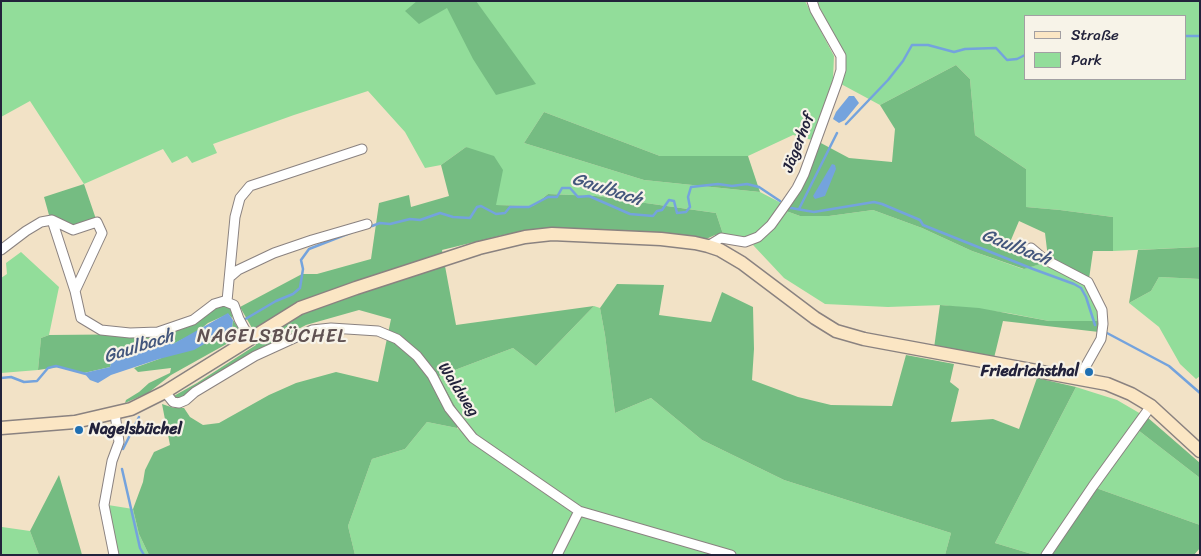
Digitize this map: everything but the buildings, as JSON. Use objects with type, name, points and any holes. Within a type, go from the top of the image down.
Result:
[{"type":"main road","points":[[1,428],[75,422],[131,409],[165,392],[300,308],[503,241],[552,234],[661,239],[708,246],[737,260],[820,321],[845,334],[894,345],[1108,384],[1131,394],[1151,406],[1200,451]]},
{"type":"street","name":"Jägerhof","points":[[708,246],[721,238],[745,242],[758,238],[771,225],[797,188],[804,174],[841,70],[841,56],[815,10],[812,1]]},
{"type":"street","points":[[227,301],[231,276],[235,217],[240,198],[250,186],[362,149]]},
{"type":"street","points":[[52,220],[75,291],[81,318],[101,330],[130,333],[158,332],[193,320],[219,302],[227,301],[234,305],[240,323],[250,339]]},
{"type":"street","points":[[1,250],[26,230],[41,222],[52,220],[73,230],[97,222],[102,233],[75,291]]},
{"type":"street","points":[[231,276],[238,270],[274,253],[367,224]]},
{"type":"street","points":[[1031,248],[1044,259],[1088,282],[1102,310],[1101,338],[1079,378]]},
{"type":"street","name":"Waldweg","points":[[165,392],[173,402],[179,403],[206,384],[255,356],[312,330],[330,328],[378,331],[397,339],[417,356],[432,375],[449,408],[473,438],[579,511],[731,555]]},
{"type":"street","points":[[1046,555],[1151,406]]},
{"type":"street","points":[[114,555],[104,505],[112,461],[119,442],[115,414]]},
{"type":"street","points":[[557,555],[579,511]]},
{"type":"green space","points":[[1,1],[805,1],[834,56],[833,79],[812,140],[793,135],[748,156],[660,156],[544,112],[524,143],[644,180],[760,192],[783,204],[759,234],[745,239],[723,234],[716,213],[596,196],[548,194],[533,206],[495,205],[502,170],[466,147],[441,165],[425,168],[405,132],[368,91],[213,144],[217,153],[192,163],[187,156],[172,163],[163,149],[84,184],[30,101],[1,117]]},
{"type":"green space","points":[[417,1],[476,1],[536,84],[496,95],[473,59],[447,8],[419,24],[405,11]]},
{"type":"green space","points":[[816,1],[1200,1],[1200,247],[1113,251],[1113,217],[1026,207],[1026,169],[975,135],[970,79],[956,65],[880,105],[841,84],[844,62],[839,44]]},
{"type":"green space","points":[[956,65],[970,79],[975,135],[1026,169],[1026,207],[1113,217],[1113,251],[1093,251],[1089,279],[1048,258],[1045,233],[1019,221],[1008,247],[1044,263],[1024,269],[972,251],[922,228],[873,210],[829,216],[800,216],[786,211],[819,142],[849,158],[892,162],[895,129],[880,105]]},
{"type":"green space","points":[[544,112],[660,156],[748,156],[760,192],[644,180],[524,143]]},
{"type":"green space","points":[[466,147],[494,156],[503,170],[496,205],[533,206],[548,194],[596,196],[716,213],[723,234],[704,240],[545,229],[503,235],[442,250],[456,325],[594,306],[536,366],[513,348],[439,376],[462,419],[457,428],[427,422],[405,449],[372,459],[348,526],[355,555],[149,555],[139,534],[133,509],[143,482],[145,470],[154,452],[170,445],[162,404],[174,408],[184,408],[190,417],[203,425],[219,423],[269,395],[296,383],[336,372],[378,382],[391,319],[359,310],[306,325],[258,350],[183,399],[176,400],[172,397],[256,345],[252,328],[240,307],[302,274],[317,274],[371,259],[379,203],[409,195],[411,207],[449,196],[441,165]]},
{"type":"green space","points":[[84,184],[97,222],[73,230],[52,220],[44,197]]},
{"type":"green space","points":[[873,210],[922,228],[972,251],[1023,269],[1044,263],[1085,284],[1097,306],[1100,321],[1049,321],[1008,313],[941,305],[888,307],[825,304],[784,278],[753,245],[764,237],[786,211],[800,216],[829,216]]},
{"type":"green space","points":[[1200,247],[1200,279],[1159,277],[1151,291],[1129,303],[1138,250]]},
{"type":"green space","points":[[21,252],[59,287],[49,335],[41,338],[38,370],[1,373],[1,278],[7,274],[6,263]]},
{"type":"green space","points":[[1159,277],[1200,279],[1200,376],[1196,379],[1180,364],[1159,327],[1129,303],[1151,291]]},
{"type":"green space","points":[[617,284],[664,285],[659,315],[711,322],[722,292],[753,307],[754,349],[752,380],[798,397],[831,405],[892,406],[906,355],[954,364],[950,382],[959,389],[951,422],[993,419],[1019,429],[1037,378],[1076,387],[995,543],[1035,555],[945,555],[951,533],[784,480],[702,440],[651,398],[615,413],[600,308]]},
{"type":"green space","points":[[219,305],[230,305],[233,319],[228,314],[208,323],[197,332],[173,344],[137,343],[117,351],[110,367],[84,373],[58,367],[38,370],[41,338],[49,335],[159,334]]},
{"type":"green space","points":[[940,305],[979,308],[1049,321],[1100,321],[1099,332],[1003,321],[994,358],[934,348]]},
{"type":"green space","points":[[594,306],[600,308],[615,413],[651,398],[702,440],[784,480],[951,533],[945,555],[740,555],[579,507],[480,438],[462,419],[439,376],[513,348],[536,366]]},
{"type":"green space","points":[[233,320],[240,331],[239,337],[171,375],[148,393],[125,403],[126,400],[149,383],[170,373],[171,368],[138,372],[134,368],[232,328]]},
{"type":"green space","points":[[1076,387],[1117,400],[1141,414],[1042,555],[1035,555],[995,543]]},
{"type":"green space","points":[[1147,417],[1200,463],[1200,478],[1138,430]]},
{"type":"green space","points":[[427,422],[457,428],[541,491],[575,512],[554,555],[355,555],[348,526],[372,459],[405,449]]},
{"type":"green space","points":[[1138,430],[1200,478],[1200,525],[1096,488]]},
{"type":"green space","points":[[59,475],[82,555],[39,555],[30,531]]},
{"type":"green space","points":[[1096,488],[1200,525],[1200,548],[1194,555],[1051,555]]},
{"type":"green space","points":[[108,505],[133,509],[139,534],[149,555],[117,555]]},
{"type":"green space","points":[[581,515],[721,555],[561,555]]},
{"type":"green space","points":[[2,527],[30,531],[39,555],[1,555]]},
{"type":"water","points":[[849,96],[854,96],[859,103],[845,120],[839,123],[833,119],[836,112]]},
{"type":"water","points":[[832,164],[835,165],[836,169],[825,196],[815,199],[813,196]]},
{"type":"water","points":[[228,313],[233,320],[232,328],[194,350],[111,375],[98,383],[90,380],[84,373],[110,367],[117,351],[124,347],[137,343],[173,344]]},
{"type":"waterway","points":[[1186,36],[1200,36]]},
{"type":"waterway","points":[[846,124],[888,80],[903,61],[912,45],[928,45],[954,52],[965,49],[996,48],[1007,60],[1017,59],[1024,56]]},
{"type":"waterway","points":[[799,209],[837,133]]},
{"type":"waterway","name":"Gaulbach","points":[[372,226],[380,223],[390,224],[410,219],[420,220],[440,213],[453,217],[470,218],[477,207],[481,206],[496,214],[505,213],[510,207],[529,207],[548,197],[557,197],[562,188],[570,188],[578,197],[589,196],[630,214],[653,216],[657,211],[662,210],[669,200],[674,201],[677,213],[686,212],[690,207],[688,197],[691,187],[718,184],[732,186],[747,184],[759,187],[780,201]]},
{"type":"waterway","name":"Gaulbach","points":[[791,208],[814,212],[874,202],[882,204],[920,220],[923,225],[1074,284],[1081,288],[1086,297],[1095,325]]},
{"type":"waterway","name":"Gaulbach","points":[[242,321],[276,301],[293,294],[300,288],[303,269],[301,260],[309,249],[350,233]]},
{"type":"waterway","name":"Gaulbach","points":[[1107,333],[1169,366],[1200,393]]},
{"type":"waterway","name":"Gaulbach","points":[[1,378],[11,377],[24,382],[37,381],[48,368],[56,366],[86,374]]},
{"type":"waterway","points":[[123,449],[139,417]]},
{"type":"waterway","points":[[122,469],[140,548],[144,555]]},
{"type":"place","name":"Friedrichsthal","points":[[1089,372]]},
{"type":"place","name":"Nagelsbüchel","points":[[79,430]]},
{"type":"district","name":"NAGELSBÜCHEL","points":[[272,337]]}]
